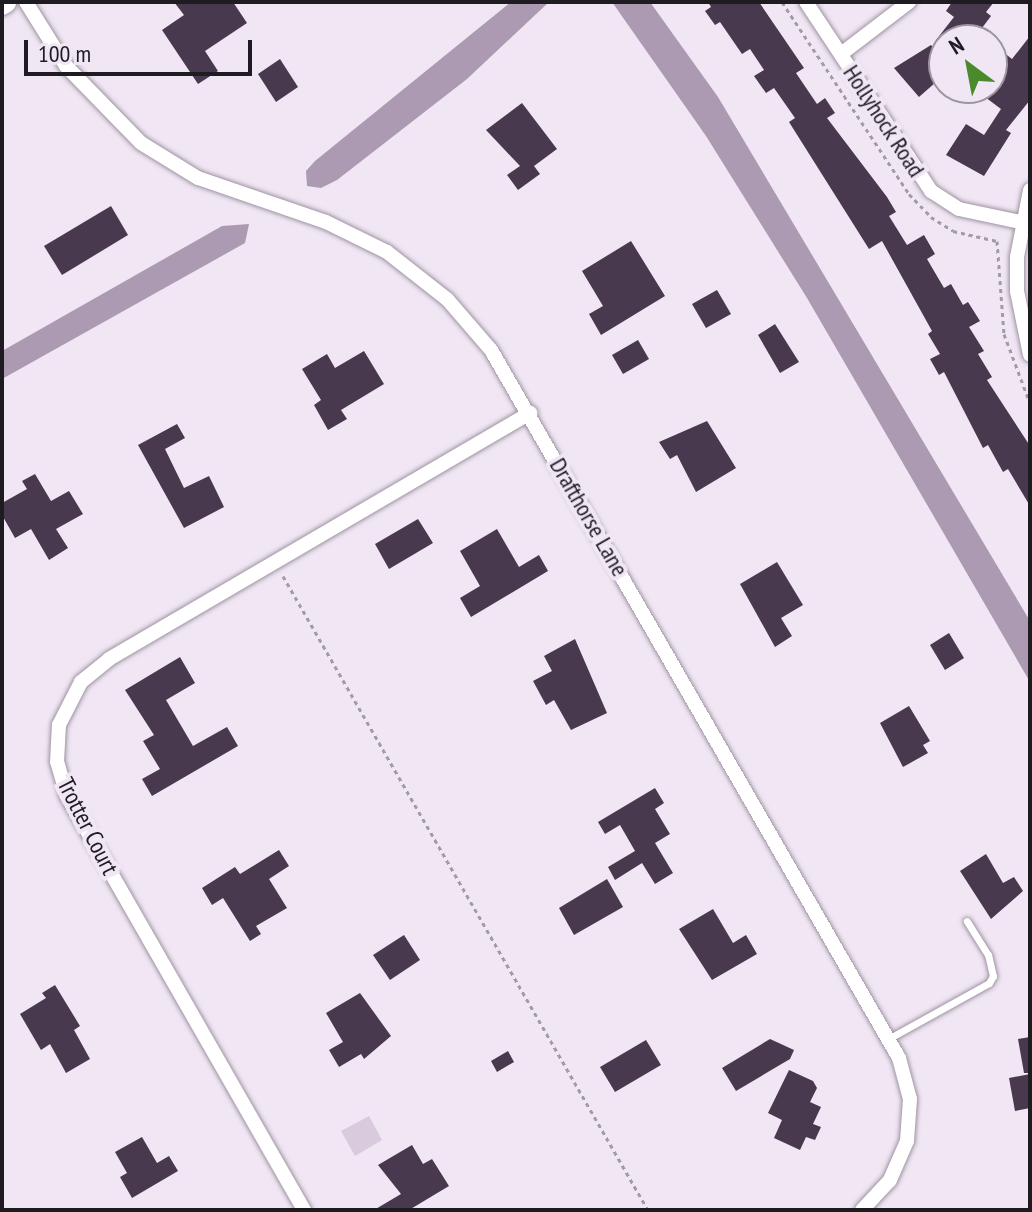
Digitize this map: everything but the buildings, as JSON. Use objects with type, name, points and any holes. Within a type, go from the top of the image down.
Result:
[{"type":"street","name":"Drafthorse Lane","points":[[26,2],[91,98],[141,143],[198,178],[363,238],[416,272],[475,329],[530,413],[888,1039],[906,1078],[910,1120],[890,1180],[862,1210]]},
{"type":"street","name":"Hollyhock Road","points":[[806,2],[931,191],[959,209],[1026,224]]},
{"type":"street","points":[[841,54],[909,2]]},
{"type":"street","points":[[1030,190],[1017,291],[1030,355]]},
{"type":"street","name":"Trotter Court","points":[[304,1210],[67,796],[56,749],[63,714],[90,674],[530,413]]},
{"type":"lane","points":[[888,1039],[989,983],[993,976],[988,955],[967,921]]},
{"type":"path","points":[[275,562],[648,1210]]},
{"type":"shaded area","points":[[511,2],[549,2],[467,79],[337,180],[321,188],[307,186],[306,171],[315,161]]},
{"type":"shaded area","points":[[612,2],[650,2],[718,97],[1030,621],[1030,682],[807,298],[706,136]]},
{"type":"shaded area","points":[[249,224],[245,243],[2,379],[2,351],[222,226]]},
{"type":"shaded area","points":[[369,1116],[382,1140],[355,1156],[341,1131]]}]
